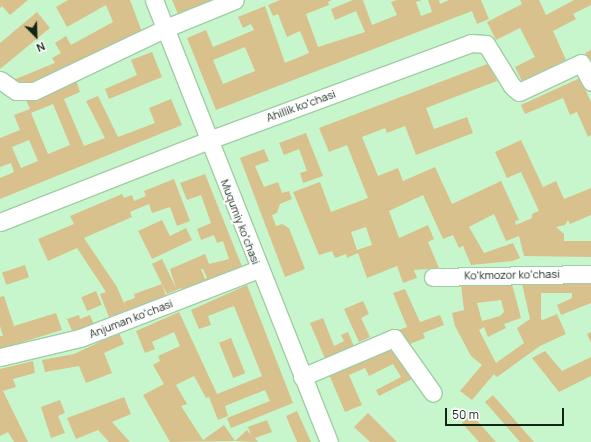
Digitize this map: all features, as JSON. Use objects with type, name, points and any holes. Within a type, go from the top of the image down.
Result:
[{"type":"street","name":"Muqumiy koʻchasi","points":[[154,0],[259,269],[329,442]]},
{"type":"street","points":[[0,80],[16,91],[34,92],[166,28],[235,0]]},
{"type":"street","name":"Ahillik koʻchasi","points":[[0,222],[209,140],[471,43],[486,44],[512,86],[519,92],[581,63],[591,82]]},
{"type":"street","name":"Anjuman koʻchasi","points":[[0,357],[80,338],[259,269]]},
{"type":"street","name":"Koʻkmozor koʻchasi","points":[[433,277],[591,274]]},
{"type":"street","points":[[302,377],[394,338],[433,393]]},
{"type":"building","points":[[0,0],[28,0],[10,15],[2,6],[0,8]]},
{"type":"building","points":[[68,0],[130,0],[142,32],[25,90],[13,80],[55,63],[52,58],[61,53],[55,43],[66,36],[71,45],[113,22],[106,5],[67,27],[56,7]]},
{"type":"building","points":[[172,0],[214,0],[178,14]]},
{"type":"building","points":[[280,0],[332,0],[328,2],[329,5],[306,14],[318,47],[365,32],[356,11],[335,20],[331,9],[353,0],[363,0],[372,25],[397,15],[391,2],[397,0],[422,0],[416,2],[421,16],[432,12],[428,0],[439,0],[440,4],[449,0],[481,0],[489,19],[477,24],[472,11],[216,110],[187,38],[206,30],[213,47],[254,30],[251,24],[243,28],[238,17],[265,6],[285,63],[309,53],[300,31],[287,37],[278,14],[273,16],[268,5]],"holes":[[[245,47],[255,71],[223,84],[213,60]]]},
{"type":"building","points":[[520,0],[539,0],[546,15],[574,0],[591,0],[591,5],[573,14],[576,19],[553,31],[566,60],[522,81],[515,67],[535,57],[520,28],[496,40],[487,22],[522,4]]},
{"type":"building","points":[[37,12],[50,28],[0,69],[0,43]]},
{"type":"building","points":[[591,50],[591,62],[585,53]]},
{"type":"building","points":[[152,52],[162,77],[109,99],[105,89],[137,75],[131,60]]},
{"type":"building","points":[[490,63],[497,81],[426,108],[434,129],[467,117],[473,133],[416,155],[405,126],[387,133],[385,128],[362,137],[378,176],[398,168],[403,181],[435,167],[452,204],[501,181],[519,220],[515,221],[516,225],[532,218],[532,214],[539,211],[521,172],[507,178],[495,152],[521,140],[543,187],[556,181],[564,199],[591,188],[591,215],[570,224],[568,220],[565,225],[556,227],[564,234],[564,241],[591,241],[591,257],[524,256],[519,236],[506,241],[494,214],[469,227],[484,253],[513,243],[520,258],[512,261],[471,265],[463,246],[459,248],[453,235],[443,239],[423,195],[389,211],[399,238],[428,225],[434,239],[428,242],[439,268],[414,270],[417,278],[403,283],[397,266],[367,278],[358,253],[347,258],[346,254],[335,258],[332,251],[319,255],[293,192],[320,182],[331,212],[368,198],[347,145],[329,152],[319,128]],"holes":[[[366,227],[372,245],[357,250],[351,232]]]},
{"type":"building","points":[[580,78],[591,102],[591,135],[588,137],[577,112],[570,115],[563,98],[525,114],[521,105]]},
{"type":"building","points":[[76,80],[80,92],[64,99],[84,146],[105,138],[86,101],[98,96],[118,137],[155,123],[149,108],[171,99],[182,125],[0,199],[0,178],[14,172],[11,163],[0,167],[0,138],[20,130],[14,115],[30,109],[26,100]],"holes":[[[53,104],[70,145],[48,154],[31,113]],[[29,140],[38,161],[21,168],[12,147]]]},
{"type":"building","points":[[306,133],[323,176],[303,183],[300,173],[307,171],[299,149],[284,155],[279,143]]},
{"type":"building","points":[[264,149],[269,161],[255,166],[264,187],[278,182],[282,193],[289,191],[292,199],[280,204],[277,213],[272,215],[276,226],[282,224],[289,228],[305,269],[285,277],[240,158]]},
{"type":"building","points":[[205,174],[243,269],[183,294],[181,288],[167,294],[152,264],[162,259],[176,288],[170,269],[205,254],[209,264],[229,259],[223,241],[217,243],[214,235],[201,240],[197,229],[211,223],[201,195],[187,200],[180,183]],"holes":[[[201,269],[203,269],[207,278],[205,279]]]},
{"type":"building","points":[[174,179],[190,221],[177,226],[170,207],[152,213],[149,204],[130,212],[132,217],[84,238],[117,287],[126,308],[124,302],[135,298],[134,294],[162,284],[166,296],[109,317],[100,294],[106,292],[77,248],[48,261],[38,239],[74,224],[70,216],[122,194],[124,198],[132,195],[134,201],[146,196],[144,191]]},
{"type":"building","points":[[162,220],[170,236],[186,228],[192,240],[152,259],[138,231]]},
{"type":"building","points":[[25,265],[29,277],[6,285],[2,272]]},
{"type":"building","points":[[521,279],[591,284],[591,303],[561,315],[557,305],[572,298],[572,293],[541,293],[541,319],[543,320],[557,314],[566,334],[540,346],[497,377],[494,374],[472,400],[460,391],[482,365],[471,356],[455,326],[452,313],[464,310],[461,285],[511,280],[521,318],[504,324],[506,328],[488,337],[484,327],[479,330],[496,363],[524,343],[517,328],[530,319]],"holes":[[[501,300],[504,312],[500,316],[482,321],[477,303]]]},
{"type":"building","points":[[247,285],[293,403],[231,428],[227,418],[270,401],[265,390],[225,406],[228,416],[218,420],[209,397],[206,398],[194,376],[176,385],[187,404],[181,406],[203,440],[224,425],[235,441],[170,442],[143,395],[164,384],[153,365],[160,361],[158,356],[180,346],[174,332],[152,342],[155,349],[145,353],[136,331],[179,312],[217,394],[262,376],[234,306],[208,316],[211,325],[199,329],[191,310]]},
{"type":"building","points":[[405,289],[420,322],[440,315],[444,325],[423,333],[425,338],[405,346],[399,330],[407,327],[393,293]]},
{"type":"building","points":[[96,291],[102,305],[87,311],[81,297]]},
{"type":"building","points":[[4,296],[14,326],[56,313],[62,330],[0,349],[0,336],[3,336],[0,326],[0,297]]},
{"type":"building","points":[[363,301],[369,314],[361,318],[370,337],[359,342],[344,309]]},
{"type":"building","points":[[79,315],[80,319],[90,315],[94,325],[72,331],[67,319]]},
{"type":"building","points":[[323,318],[334,346],[344,341],[341,335],[348,332],[355,349],[326,361],[310,323]]},
{"type":"building","points":[[591,332],[591,343],[587,334]]},
{"type":"building","points":[[119,333],[124,344],[104,353],[112,373],[86,383],[79,366],[45,372],[42,360],[74,354]]},
{"type":"building","points":[[231,338],[245,373],[233,378],[219,343]]},
{"type":"building","points":[[394,345],[416,377],[379,396],[376,390],[401,377],[393,364],[369,376],[365,368],[349,375],[362,405],[345,412],[328,372]]},
{"type":"building","points":[[545,351],[562,371],[591,357],[591,376],[559,392],[532,358]]},
{"type":"building","points":[[33,361],[35,373],[13,379],[16,387],[3,391],[28,442],[14,442],[8,432],[0,436],[0,369]]},
{"type":"building","points":[[493,395],[534,442],[520,442],[485,402]]},
{"type":"building","points":[[124,397],[131,414],[112,422],[130,442],[109,442],[98,430],[76,439],[67,418]]},
{"type":"building","points":[[60,400],[65,413],[58,416],[65,433],[51,438],[41,407]]},
{"type":"building","points":[[297,411],[311,442],[297,442],[286,416]]},
{"type":"building","points":[[368,413],[397,442],[370,442],[354,427]]},
{"type":"building","points":[[472,415],[496,442],[479,442],[462,423]]},
{"type":"building","points":[[267,420],[272,432],[255,438],[258,442],[235,441],[247,430],[251,435],[248,427]]}]
